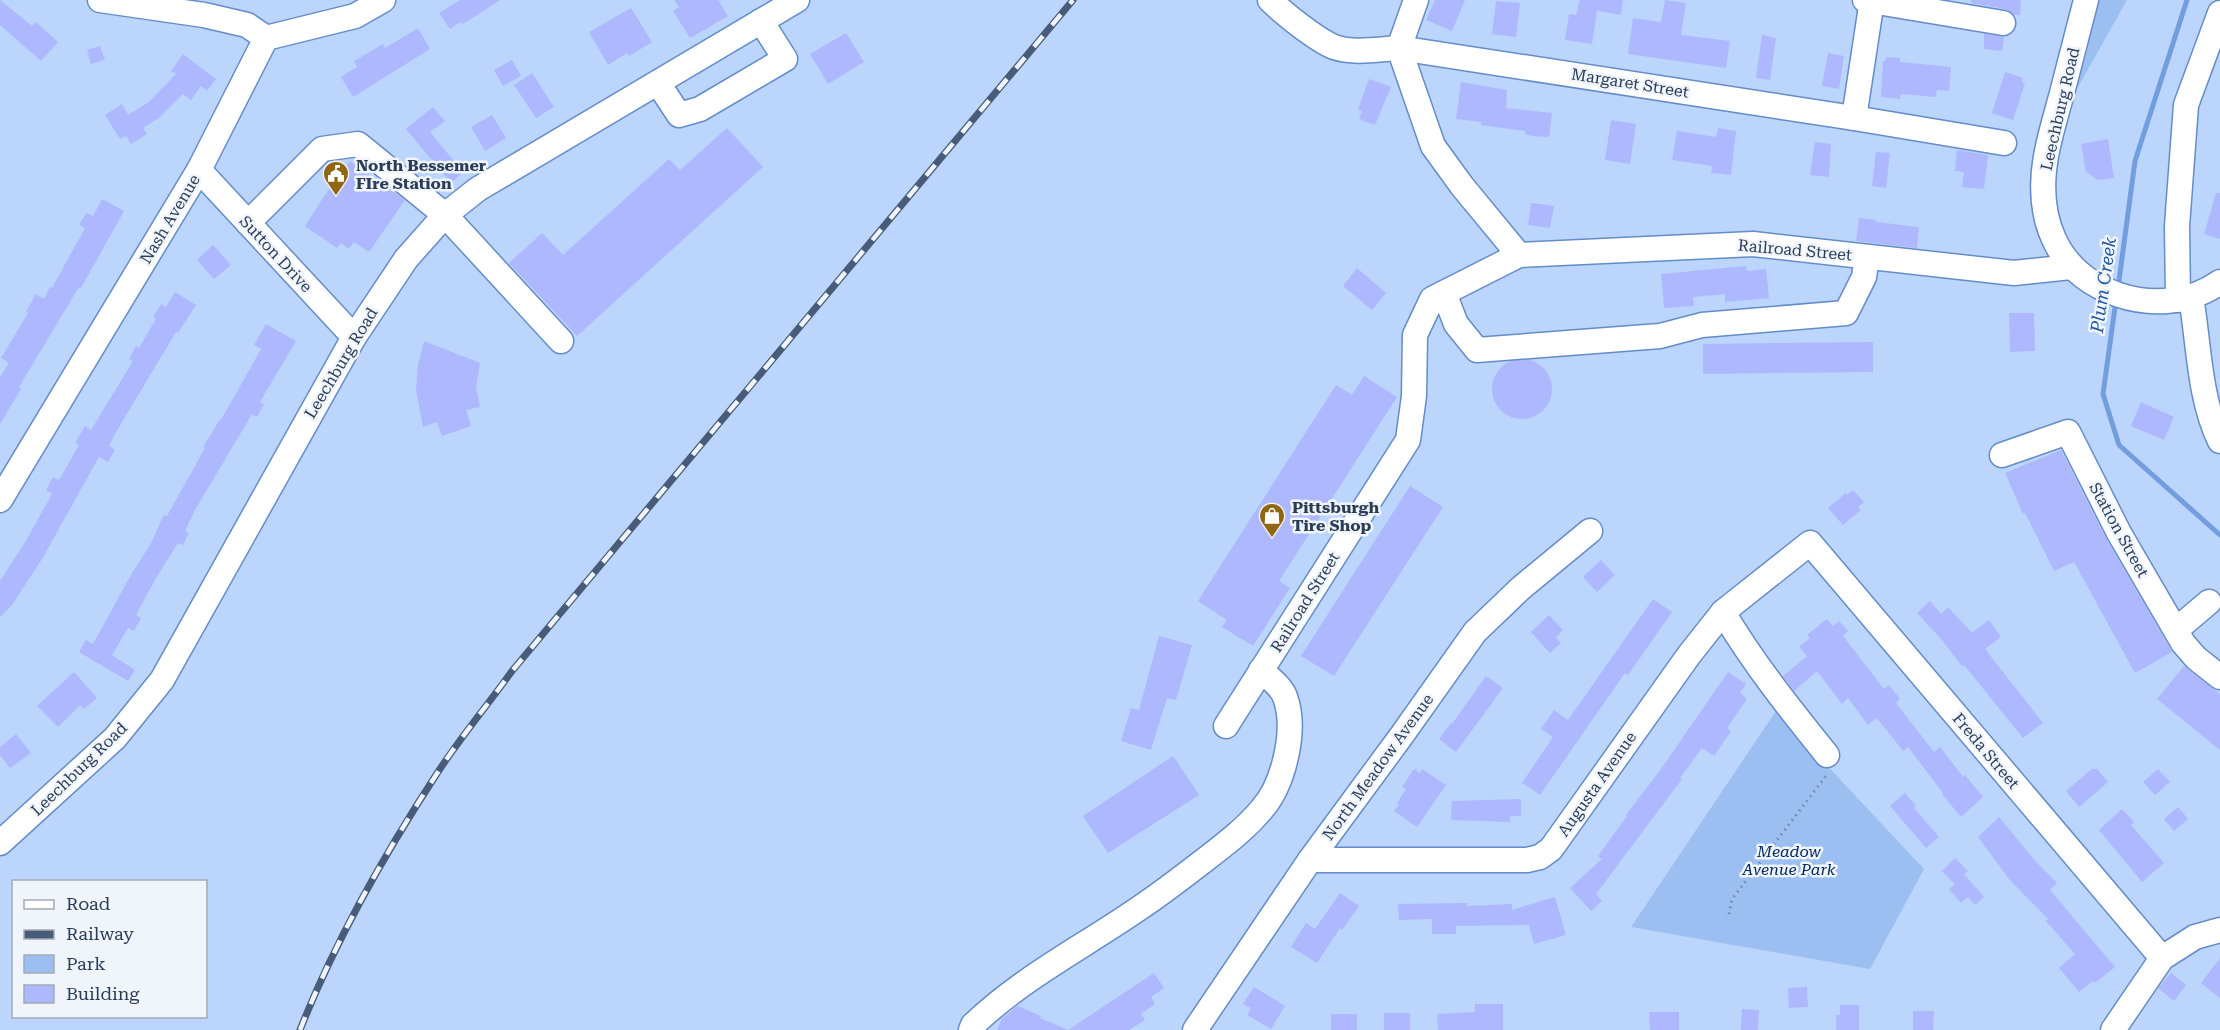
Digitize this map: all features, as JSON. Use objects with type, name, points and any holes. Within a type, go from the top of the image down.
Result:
[{"type":"street","points":[[100,0],[204,15],[247,25],[266,38],[355,16],[383,0]]},
{"type":"street","name":"Leechburg Road","points":[[0,843],[115,738],[162,680],[354,337],[406,259],[445,215],[478,189],[797,0]]},
{"type":"street","name":"Margaret Street","points":[[1270,0],[1283,13],[1335,47],[1357,50],[1400,48],[2004,143]]},
{"type":"street","points":[[1416,0],[1400,48],[1433,146],[1462,186],[1519,255]]},
{"type":"street","points":[[1854,118],[1869,0],[2003,23]]},
{"type":"street","name":"Leechburg Road","points":[[2086,0],[2047,151],[2043,179],[2046,218],[2055,242],[2071,267],[2084,278],[2102,288],[2138,299],[2153,301],[2184,298],[2220,282]]},
{"type":"street","points":[[2220,13],[2186,105],[2177,225],[2184,298],[2197,334],[2204,400],[2220,441]]},
{"type":"street","points":[[657,83],[678,116],[700,109],[785,59],[761,21]]},
{"type":"street","name":"Nash Avenue","points":[[0,500],[199,170],[266,38]]},
{"type":"street","points":[[248,223],[322,149],[357,144],[445,215],[561,341]]},
{"type":"street","name":"Sutton Drive","points":[[199,170],[354,337]]},
{"type":"street","name":"Railroad Street","points":[[1226,726],[1408,440],[1414,396],[1415,335],[1432,299],[1519,255],[1753,244],[2014,273],[2071,267]]},
{"type":"street","points":[[1444,293],[1456,324],[1477,350],[1660,336],[1702,325],[1846,313],[1864,277],[1868,257]]},
{"type":"street","name":"Station Street","points":[[2002,455],[2068,432],[2119,533],[2176,630],[2196,658],[2217,670]]},
{"type":"street","name":"North Meadow Avenue","points":[[1195,1030],[1310,860],[1475,632],[1521,588],[1590,531]]},
{"type":"street","name":"Augusta Avenue","points":[[1310,860],[1527,860],[1540,857],[1551,849],[1689,655],[1723,612],[1810,543]]},
{"type":"street","name":"Freda Street","points":[[1810,543],[2162,958]]},
{"type":"street","points":[[2176,630],[2210,602]]},
{"type":"street","points":[[1723,612],[1786,705],[1827,755]]},
{"type":"street","points":[[971,1030],[973,1025],[997,1002],[1066,954],[1141,908],[1216,852],[1262,809],[1280,781],[1287,753],[1290,714],[1285,694],[1262,670]]},
{"type":"street","points":[[2113,1030],[2162,958],[2195,937],[2220,930]]},
{"type":"path","points":[[1730,914],[1732,899],[1828,773],[1831,762],[1827,755]]},
{"type":"green space","points":[[2083,0],[2127,0],[2052,133]]},
{"type":"green space","name":"Meadow Avenue Park","points":[[1776,711],[1924,869],[1870,969],[1631,927]]},
{"type":"building","points":[[0,0],[32,26],[36,22],[58,42],[41,61],[0,25]]},
{"type":"building","points":[[460,0],[500,0],[463,24],[461,22],[450,29],[439,13]]},
{"type":"building","points":[[674,0],[718,0],[728,16],[690,38],[673,11],[679,7]]},
{"type":"building","points":[[1435,0],[1465,0],[1452,31],[1426,20]]},
{"type":"building","points":[[1580,0],[1623,0],[1621,15],[1597,11],[1592,44],[1565,40],[1569,14],[1576,15]]},
{"type":"building","points":[[1665,0],[1686,3],[1681,35],[1730,41],[1726,68],[1628,54],[1633,18],[1661,22]]},
{"type":"building","points":[[1971,0],[2021,0],[2020,15],[2014,15],[2005,9],[1971,3]]},
{"type":"building","points":[[1496,1],[1520,3],[1516,37],[1492,34]]},
{"type":"building","points":[[631,8],[652,42],[629,56],[627,53],[608,65],[589,32]]},
{"type":"building","points":[[418,28],[430,49],[353,97],[341,77],[357,67],[354,61],[383,44],[385,48]]},
{"type":"building","points":[[846,33],[864,62],[828,84],[810,54]]},
{"type":"building","points":[[1984,34],[2004,37],[2002,51],[1984,49]]},
{"type":"building","points":[[1762,35],[1776,38],[1770,80],[1756,78]]},
{"type":"building","points":[[100,46],[105,60],[91,64],[87,50]]},
{"type":"building","points":[[1828,53],[1844,56],[1839,89],[1822,86]]},
{"type":"building","points":[[183,54],[216,79],[207,91],[201,86],[191,100],[183,94],[160,117],[143,128],[147,134],[131,144],[126,136],[120,139],[105,115],[122,104],[128,115],[149,102],[176,74],[171,71]]},
{"type":"building","points":[[1886,57],[1900,58],[1900,62],[1951,67],[1949,91],[1937,90],[1936,97],[1901,94],[1900,99],[1881,97],[1883,61],[1886,61]]},
{"type":"building","points":[[512,60],[521,76],[503,86],[494,70]]},
{"type":"building","points":[[2005,72],[2023,78],[2022,83],[2025,83],[2013,120],[1992,113]]},
{"type":"building","points":[[532,73],[554,107],[536,118],[514,85]]},
{"type":"building","points":[[1369,79],[1391,87],[1375,125],[1359,119],[1362,111],[1358,109]]},
{"type":"building","points":[[1461,82],[1507,90],[1506,108],[1552,113],[1549,137],[1532,136],[1525,134],[1525,131],[1456,119]]},
{"type":"building","points":[[433,107],[445,121],[430,132],[463,172],[451,183],[406,129]]},
{"type":"building","points":[[492,115],[506,138],[485,151],[471,127]]},
{"type":"building","points":[[1611,120],[1636,124],[1630,164],[1605,160]]},
{"type":"building","points":[[727,128],[763,167],[577,336],[509,263],[542,233],[563,255],[669,159],[680,170]]},
{"type":"building","points":[[1718,128],[1736,131],[1731,175],[1711,173],[1712,166],[1672,160],[1677,131],[1716,137]]},
{"type":"building","points":[[2108,139],[2114,178],[2098,180],[2086,172],[2081,144]]},
{"type":"building","points":[[1815,142],[1831,144],[1829,177],[1810,175]]},
{"type":"building","points":[[1957,150],[1988,155],[1984,189],[1962,187],[1964,172],[1955,171]]},
{"type":"building","points":[[1876,152],[1890,153],[1886,188],[1872,186]]},
{"type":"building","points":[[350,161],[405,200],[369,252],[354,242],[349,249],[341,243],[337,248],[305,226]]},
{"type":"building","points":[[2216,193],[2220,193],[2220,239],[2204,234]]},
{"type":"building","points":[[102,199],[124,211],[81,288],[79,287],[19,387],[21,389],[0,424],[0,377],[9,363],[1,358],[28,313],[26,311],[36,294],[44,299],[50,287],[52,288],[85,228],[79,225],[86,213],[93,216]]},
{"type":"building","points":[[1531,203],[1554,206],[1550,228],[1528,225]]},
{"type":"building","points":[[1859,218],[1919,227],[1917,248],[1856,241]]},
{"type":"building","points":[[213,245],[231,265],[214,279],[197,260]]},
{"type":"building","points":[[1746,266],[1747,271],[1766,269],[1769,298],[1725,302],[1725,294],[1693,297],[1694,306],[1664,308],[1661,274]]},
{"type":"building","points":[[1357,268],[1386,293],[1372,310],[1343,286]]},
{"type":"building","points":[[175,292],[196,305],[178,333],[176,332],[116,432],[109,446],[115,450],[108,462],[99,457],[42,559],[12,605],[0,617],[0,581],[52,494],[46,490],[53,477],[59,480],[79,445],[75,443],[85,426],[91,430],[133,361],[129,359],[136,346],[139,348],[156,319],[153,317],[161,304],[166,307]]},
{"type":"building","points":[[2009,313],[2034,313],[2035,351],[2010,352]]},
{"type":"building","points":[[266,324],[296,341],[260,402],[264,404],[257,417],[252,414],[195,510],[185,531],[189,533],[183,545],[178,543],[156,578],[136,615],[141,618],[134,631],[128,628],[112,655],[135,670],[128,681],[79,652],[86,640],[93,644],[150,545],[164,515],[167,516],[205,448],[203,447],[261,349],[254,345]]},
{"type":"building","points":[[424,341],[480,363],[476,388],[480,407],[466,410],[471,426],[442,436],[437,422],[423,427],[416,390],[418,365]]},
{"type":"building","points":[[1873,342],[1873,372],[1703,374],[1703,344]]},
{"type":"building","points":[[1516,359],[1528,359],[1539,364],[1547,372],[1552,389],[1550,401],[1539,414],[1528,419],[1516,419],[1505,414],[1497,406],[1492,395],[1492,383],[1497,372],[1505,364]]},
{"type":"building","name":"Pittsburgh Tire Shop","points":[[1364,376],[1397,397],[1279,581],[1290,588],[1253,646],[1222,627],[1227,620],[1198,601],[1336,385],[1352,395]]},
{"type":"building","points":[[2141,402],[2174,417],[2164,440],[2131,426]]},
{"type":"building","points":[[2061,450],[2107,540],[2172,652],[2135,673],[2074,562],[2054,571],[2025,513],[2023,514],[2005,473]]},
{"type":"building","points":[[1410,486],[1443,507],[1334,676],[1301,656]]},
{"type":"building","points":[[1853,490],[1864,502],[1858,507],[1861,510],[1843,525],[1828,508]]},
{"type":"building","points":[[1601,560],[1615,575],[1597,592],[1583,577]]},
{"type":"building","points":[[1653,599],[1672,612],[1628,675],[1625,673],[1540,795],[1522,783],[1553,737],[1541,729],[1554,710],[1568,720]]},
{"type":"building","points":[[1930,601],[1941,614],[1948,607],[1972,633],[1989,620],[2001,637],[1985,649],[2043,723],[2023,738],[1964,665],[1962,666],[1917,613]]},
{"type":"building","points":[[1549,615],[1563,630],[1556,638],[1561,643],[1550,653],[1531,632]]},
{"type":"building","points":[[1827,619],[1833,626],[1839,621],[1848,631],[1843,636],[1884,689],[1889,685],[1900,699],[1896,703],[1934,752],[1940,747],[1963,777],[1965,775],[1983,797],[1961,817],[1908,747],[1903,751],[1877,718],[1868,725],[1848,698],[1842,704],[1817,671],[1794,691],[1783,676],[1807,656],[1799,647],[1810,638],[1807,635]]},
{"type":"building","points":[[1159,636],[1192,645],[1176,700],[1167,698],[1151,750],[1121,741],[1131,708],[1139,710]]},
{"type":"building","points":[[2184,666],[2220,694],[2220,750],[2157,699]]},
{"type":"building","points":[[74,672],[97,698],[84,709],[80,705],[58,727],[37,706]]},
{"type":"building","points":[[1728,672],[1746,684],[1740,693],[1747,699],[1727,728],[1731,731],[1714,756],[1702,748],[1680,778],[1682,779],[1596,894],[1602,901],[1591,911],[1570,888],[1602,859],[1598,856]]},
{"type":"building","points":[[1486,676],[1503,688],[1456,752],[1439,739]]},
{"type":"building","points":[[16,734],[31,753],[10,768],[0,755],[0,747]]},
{"type":"building","points":[[1173,756],[1199,795],[1108,853],[1083,816]]},
{"type":"building","points":[[1414,769],[1420,773],[1422,769],[1446,785],[1417,827],[1394,811],[1406,789],[1402,787]]},
{"type":"building","points":[[2092,769],[2097,769],[2108,782],[2079,807],[2066,791]]},
{"type":"building","points":[[2158,769],[2170,782],[2155,795],[2143,782]]},
{"type":"building","points":[[1905,793],[1916,806],[1914,808],[1939,837],[1926,848],[1890,806]]},
{"type":"building","points":[[1521,799],[1521,816],[1510,816],[1510,822],[1451,820],[1452,801]]},
{"type":"building","points":[[2178,807],[2188,819],[2174,831],[2164,819]]},
{"type":"building","points":[[2122,809],[2134,822],[2131,825],[2164,863],[2142,882],[2099,830]]},
{"type":"building","points":[[1999,817],[2057,883],[2050,890],[2115,967],[2079,992],[2059,968],[2075,954],[2046,921],[2048,919],[2009,879],[1978,837]]},
{"type":"building","points":[[1955,858],[1968,871],[1964,874],[1984,897],[1975,905],[1968,897],[1961,903],[1949,889],[1955,884],[1942,871]]},
{"type":"building","points":[[1340,893],[1359,906],[1342,930],[1340,928],[1317,963],[1291,947],[1306,923],[1315,929]]},
{"type":"building","points":[[1555,897],[1566,935],[1534,944],[1529,925],[1456,926],[1456,934],[1432,934],[1432,919],[1399,920],[1398,904],[1467,903],[1467,906],[1512,904],[1512,910]]},
{"type":"building","points":[[2220,958],[2220,998],[2201,983]]},
{"type":"building","points":[[1154,973],[1164,988],[1151,997],[1155,1004],[1141,1014],[1145,1020],[1129,1030],[1068,1030]]},
{"type":"building","points":[[2171,973],[2186,985],[2174,1001],[2158,988]]},
{"type":"building","points":[[1254,987],[1285,1006],[1271,1029],[1247,1015],[1251,1008],[1243,1004]]},
{"type":"building","points":[[1807,987],[1808,1007],[1789,1008],[1788,988]]},
{"type":"building","points":[[1475,1004],[1503,1004],[1503,1030],[1438,1030],[1437,1014],[1475,1012]]},
{"type":"building","points":[[1840,1005],[1859,1005],[1859,1030],[1836,1030],[1836,1015],[1840,1015]]},
{"type":"building","points":[[1018,1006],[1068,1030],[997,1030],[1002,1018]]},
{"type":"building","points":[[1742,1009],[1759,1010],[1758,1030],[1741,1030]]},
{"type":"building","points":[[1913,1011],[1934,1011],[1933,1030],[1913,1030]]},
{"type":"building","points":[[1649,1012],[1679,1012],[1679,1030],[1650,1030]]},
{"type":"building","points":[[1384,1013],[1410,1013],[1410,1030],[1384,1030]]},
{"type":"building","points":[[1331,1014],[1357,1014],[1357,1030],[1331,1030]]},
{"type":"waterway","name":"Plum Creek","points":[[2118,288],[2135,161],[2187,0]]},
{"type":"waterway","name":"Plum Creek","points":[[2116,300],[2103,394],[2119,445],[2220,535]]},
{"type":"railway","points":[[300,1030],[329,964],[379,867],[445,762],[512,671],[1073,0]]},
{"type":"place","name":"North Bessemer FIre Station","points":[[336,197]]},
{"type":"place","name":"Pittsburgh Tire Shop","points":[[1272,539]]}]
